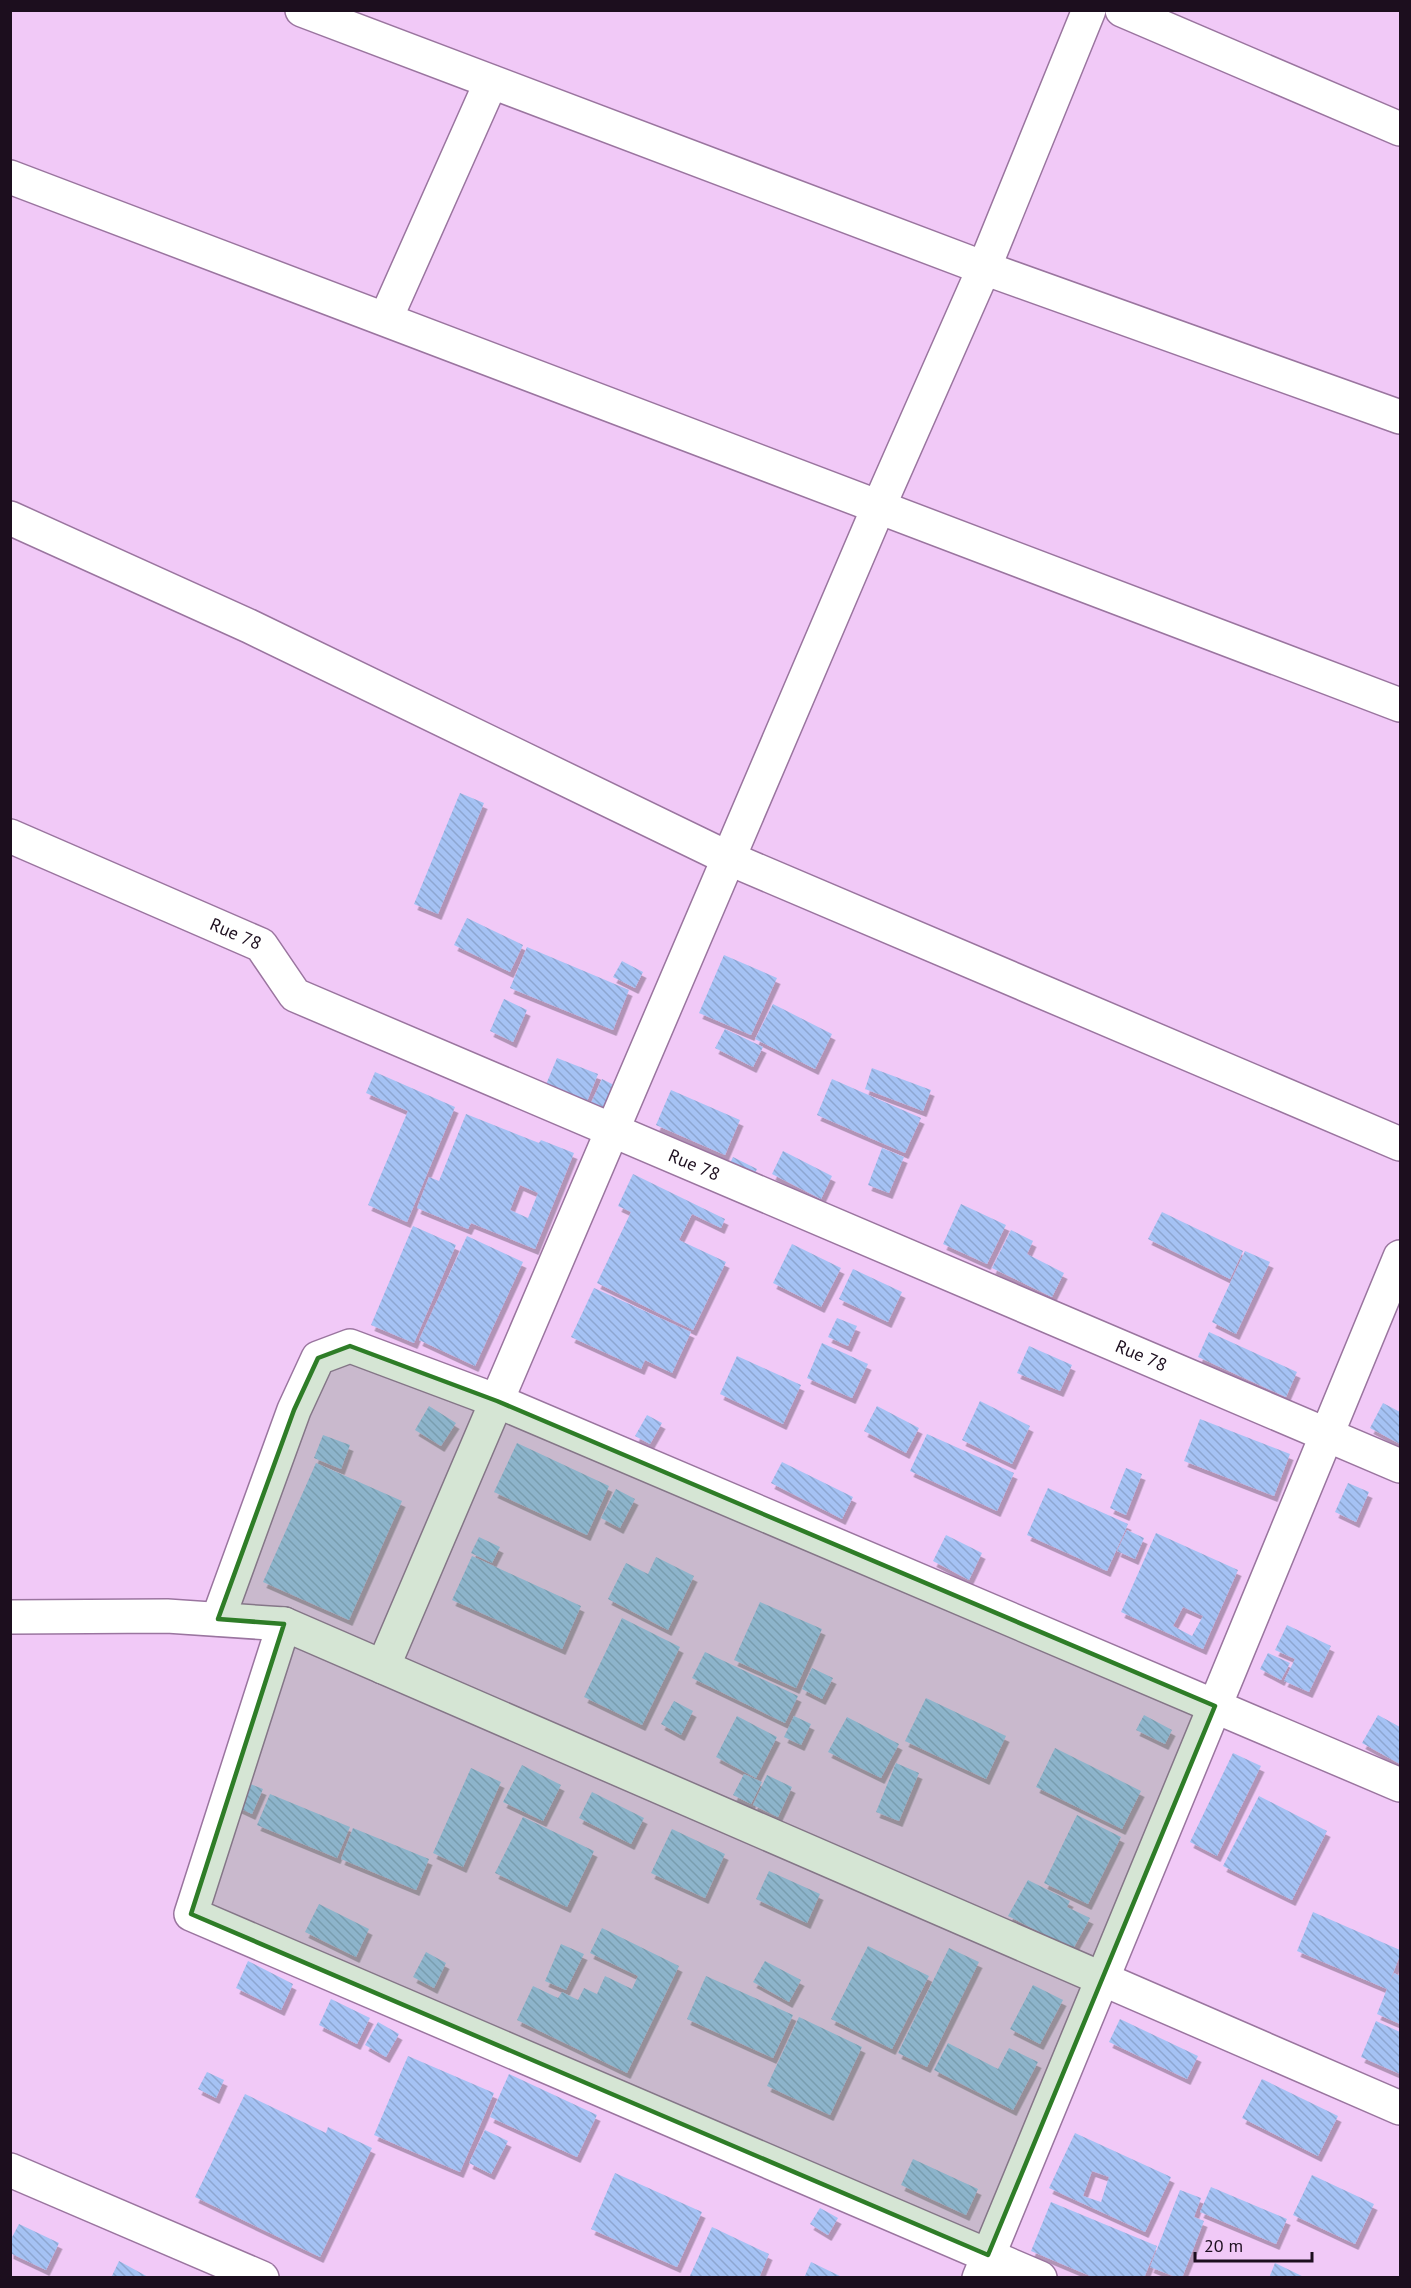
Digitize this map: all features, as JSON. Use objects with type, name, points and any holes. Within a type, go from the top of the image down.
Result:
[{"type":"street","points":[[302,10],[984,268],[1401,417]]},
{"type":"street","points":[[383,1667],[879,506],[984,268],[1089,10]]},
{"type":"street","points":[[1122,10],[1401,129]]},
{"type":"street","points":[[386,318],[491,82]]},
{"type":"street","points":[[10,177],[1401,705]]},
{"type":"street","points":[[10,518],[249,626],[728,858],[1401,1144]]},
{"type":"street","name":"Rue 78","points":[[10,836],[261,945],[296,995],[1401,1466]]},
{"type":"street","points":[[983,2266],[1401,1257]]},
{"type":"street","points":[[218,1619],[294,1410],[318,1358],[350,1346],[496,1401],[1401,1785]]},
{"type":"street","points":[[10,1617],[167,1616],[284,1624],[1401,2108]]},
{"type":"street","points":[[284,1624],[191,1914],[983,2266],[1040,2277]]},
{"type":"street","points":[[10,2170],[262,2277]]},
{"type":"highlighted area","points":[[350,1346],[497,1401],[1215,1706],[988,2255],[191,1914],[284,1624],[218,1619],[294,1410],[318,1358]]},
{"type":"building","points":[[460,793],[484,803],[438,914],[414,904]]},
{"type":"building","points":[[467,918],[523,945],[510,972],[454,945]]},
{"type":"building","points":[[527,947],[629,990],[613,1030],[510,988]]},
{"type":"building","points":[[724,955],[777,978],[751,1035],[699,1013]]},
{"type":"building","points":[[622,961],[643,972],[635,988],[613,977]]},
{"type":"building","points":[[504,999],[527,1010],[513,1042],[490,1031]]},
{"type":"building","points":[[773,1004],[832,1034],[815,1069],[755,1039]]},
{"type":"building","points":[[725,1029],[763,1047],[753,1067],[715,1048]]},
{"type":"building","points":[[557,1058],[598,1074],[586,1104],[545,1087]]},
{"type":"building","points":[[872,1068],[931,1090],[923,1111],[865,1089]]},
{"type":"building","points":[[375,1072],[455,1107],[407,1222],[368,1205],[408,1111],[366,1093]]},
{"type":"building","points":[[602,1079],[614,1085],[602,1111],[590,1105]]},
{"type":"building","points":[[832,1079],[921,1118],[905,1153],[817,1115]]},
{"type":"building","points":[[671,1090],[740,1120],[725,1155],[656,1125]]},
{"type":"building","points":[[466,1114],[539,1143],[541,1140],[574,1153],[535,1249],[471,1223],[468,1229],[417,1208],[429,1177],[439,1181]],"holes":[[[520,1185],[538,1193],[528,1218],[510,1210]]]},
{"type":"building","points":[[882,1148],[904,1157],[889,1193],[868,1185]]},
{"type":"building","points":[[783,1151],[832,1176],[821,1199],[772,1174]]},
{"type":"building","points":[[733,1157],[757,1169],[746,1192],[722,1180]]},
{"type":"building","points":[[633,1174],[725,1219],[721,1228],[692,1214],[679,1240],[726,1262],[693,1330],[597,1283],[631,1212],[618,1206]]},
{"type":"building","points":[[961,1204],[1006,1225],[987,1264],[943,1244]]},
{"type":"building","points":[[1162,1212],[1243,1251],[1230,1279],[1148,1239]]},
{"type":"building","points":[[413,1226],[456,1245],[414,1343],[371,1325]]},
{"type":"building","points":[[1011,1230],[1033,1241],[1027,1254],[1064,1273],[1052,1297],[992,1268]]},
{"type":"building","points":[[467,1236],[523,1262],[475,1366],[419,1340]]},
{"type":"building","points":[[792,1244],[841,1268],[821,1307],[773,1283]]},
{"type":"building","points":[[1245,1251],[1270,1262],[1236,1334],[1212,1322]]},
{"type":"building","points":[[853,1269],[902,1292],[888,1322],[839,1299]]},
{"type":"building","points":[[594,1288],[691,1332],[672,1373],[645,1360],[641,1369],[571,1337]]},
{"type":"building","points":[[837,1318],[857,1326],[848,1346],[828,1337]]},
{"type":"building","points":[[1209,1332],[1297,1372],[1286,1397],[1198,1357]]},
{"type":"building","points":[[822,1343],[868,1364],[852,1398],[807,1378]]},
{"type":"building","points":[[1029,1346],[1072,1365],[1060,1391],[1017,1373]]},
{"type":"building","points":[[737,1356],[801,1385],[783,1424],[720,1394]]},
{"type":"building","points":[[980,1401],[1030,1426],[1012,1464],[962,1440]]},
{"type":"building","points":[[1383,1403],[1400,1412],[1400,1444],[1370,1428]]},
{"type":"building","points":[[429,1406],[456,1423],[441,1446],[415,1430]]},
{"type":"building","points":[[877,1406],[919,1428],[906,1453],[864,1431]]},
{"type":"building","points":[[647,1415],[662,1423],[650,1444],[635,1436]]},
{"type":"building","points":[[1200,1419],[1290,1454],[1274,1496],[1184,1461]]},
{"type":"building","points":[[927,1434],[1014,1473],[997,1511],[910,1471]]},
{"type":"building","points":[[323,1435],[350,1445],[341,1469],[314,1458]]},
{"type":"building","points":[[517,1443],[609,1486],[587,1535],[494,1492]]},
{"type":"building","points":[[782,1462],[853,1497],[842,1519],[771,1483]]},
{"type":"building","points":[[316,1463],[402,1501],[349,1620],[263,1582]]},
{"type":"building","points":[[1126,1468],[1142,1474],[1126,1515],[1110,1508]]},
{"type":"building","points":[[1348,1483],[1369,1492],[1356,1522],[1335,1512]]},
{"type":"building","points":[[1048,1488],[1128,1524],[1107,1571],[1027,1535]]},
{"type":"building","points":[[616,1489],[635,1499],[620,1528],[601,1518]]},
{"type":"building","points":[[1127,1530],[1144,1538],[1135,1559],[1117,1551]]},
{"type":"building","points":[[1156,1533],[1238,1570],[1203,1649],[1121,1612]],"holes":[[[1183,1607],[1203,1616],[1192,1636],[1173,1626]]]},
{"type":"building","points":[[946,1535],[982,1553],[969,1580],[933,1561]]},
{"type":"building","points":[[479,1537],[500,1547],[492,1563],[471,1553]]},
{"type":"building","points":[[472,1556],[581,1606],[562,1649],[452,1600]]},
{"type":"building","points":[[656,1557],[694,1576],[668,1630],[608,1599],[626,1563],[648,1574]]},
{"type":"building","points":[[760,1602],[822,1629],[796,1688],[734,1660]]},
{"type":"building","points":[[622,1618],[680,1647],[642,1725],[584,1697]]},
{"type":"building","points":[[1287,1625],[1331,1646],[1309,1692],[1284,1681],[1295,1659],[1275,1650]]},
{"type":"building","points":[[705,1652],[798,1696],[785,1723],[692,1678]]},
{"type":"building","points":[[1268,1653],[1290,1663],[1281,1680],[1260,1669]]},
{"type":"building","points":[[812,1668],[833,1678],[822,1699],[802,1689]]},
{"type":"building","points":[[926,1698],[1006,1736],[986,1779],[905,1741]]},
{"type":"building","points":[[674,1701],[693,1711],[681,1735],[661,1724]]},
{"type":"building","points":[[1144,1715],[1172,1730],[1165,1744],[1136,1730]]},
{"type":"building","points":[[1378,1715],[1400,1727],[1400,1764],[1362,1743]]},
{"type":"building","points":[[737,1716],[777,1737],[756,1778],[716,1757]]},
{"type":"building","points":[[794,1716],[811,1724],[801,1745],[784,1737]]},
{"type":"building","points":[[847,1717],[899,1744],[881,1778],[828,1752]]},
{"type":"building","points":[[1055,1748],[1141,1791],[1122,1829],[1036,1787]]},
{"type":"building","points":[[1233,1753],[1261,1766],[1217,1856],[1190,1842]]},
{"type":"building","points":[[896,1763],[919,1773],[899,1821],[876,1812]]},
{"type":"building","points":[[522,1765],[561,1785],[543,1821],[503,1802]]},
{"type":"building","points":[[471,1768],[501,1782],[463,1867],[433,1853]]},
{"type":"building","points":[[744,1774],[762,1782],[751,1804],[733,1795]]},
{"type":"building","points":[[767,1775],[792,1787],[778,1817],[753,1805]]},
{"type":"building","points":[[248,1783],[263,1789],[252,1814],[237,1807]]},
{"type":"building","points":[[592,1792],[644,1818],[631,1844],[579,1818]]},
{"type":"building","points":[[270,1794],[350,1827],[337,1858],[257,1825]]},
{"type":"building","points":[[1259,1796],[1327,1831],[1292,1900],[1223,1866]]},
{"type":"building","points":[[1077,1815],[1121,1837],[1088,1904],[1044,1883]]},
{"type":"building","points":[[523,1817],[594,1851],[567,1907],[495,1873]]},
{"type":"building","points":[[353,1828],[429,1859],[416,1890],[341,1859]]},
{"type":"building","points":[[672,1829],[725,1854],[705,1898],[651,1873]]},
{"type":"building","points":[[769,1871],[820,1894],[807,1923],[756,1899]]},
{"type":"building","points":[[1028,1880],[1070,1901],[1067,1907],[1090,1918],[1073,1949],[1008,1916]]},
{"type":"building","points":[[319,1904],[369,1929],[356,1957],[305,1932]]},
{"type":"building","points":[[1313,1912],[1400,1950],[1389,1984],[1394,1973],[1400,1976],[1400,2024],[1377,2014],[1387,1989],[1297,1951]]},
{"type":"building","points":[[602,1928],[679,1966],[627,2073],[517,2020],[533,1986],[558,1998],[562,1992],[578,2000],[584,1988],[597,1994],[605,1976],[632,1989],[638,1976],[590,1953]]},
{"type":"building","points":[[561,1944],[584,1954],[566,1990],[545,1981]]},
{"type":"building","points":[[868,1946],[929,1976],[892,2049],[831,2019]]},
{"type":"building","points":[[949,1948],[979,1962],[927,2067],[898,2053]]},
{"type":"building","points":[[426,1952],[446,1963],[434,1988],[413,1977]]},
{"type":"building","points":[[248,1961],[293,1984],[281,2010],[236,1988]]},
{"type":"building","points":[[765,1961],[801,1980],[789,2002],[753,1982]]},
{"type":"building","points":[[706,1976],[793,2015],[773,2058],[687,2019]]},
{"type":"building","points":[[1033,1985],[1063,2000],[1040,2044],[1010,2029]]},
{"type":"building","points":[[331,1999],[370,2018],[357,2044],[319,2025]]},
{"type":"building","points":[[799,2017],[862,2047],[830,2115],[767,2086]]},
{"type":"building","points":[[1120,2019],[1198,2056],[1187,2079],[1109,2042]]},
{"type":"building","points":[[1376,2021],[1400,2032],[1400,2074],[1361,2057]]},
{"type":"building","points":[[378,2022],[399,2034],[386,2057],[365,2045]]},
{"type":"building","points":[[948,2043],[998,2069],[1009,2048],[1038,2062],[1013,2110],[934,2070]]},
{"type":"building","points":[[408,2056],[494,2093],[460,2172],[374,2135]]},
{"type":"building","points":[[207,2072],[224,2080],[216,2098],[198,2089]]},
{"type":"building","points":[[509,2074],[597,2115],[577,2157],[490,2117]]},
{"type":"building","points":[[1262,2079],[1338,2116],[1318,2156],[1242,2118]]},
{"type":"building","points":[[245,2094],[326,2133],[328,2127],[372,2148],[320,2257],[195,2197]]},
{"type":"building","points":[[485,2130],[508,2141],[491,2174],[469,2163]]},
{"type":"building","points":[[1075,2133],[1171,2177],[1145,2232],[1049,2188]],"holes":[[[1092,2171],[1109,2177],[1101,2202],[1083,2196]]]},
{"type":"building","points":[[913,2159],[978,2189],[966,2215],[901,2185]]},
{"type":"building","points":[[615,2173],[702,2212],[677,2267],[591,2229]]},
{"type":"building","points":[[1312,2175],[1374,2204],[1355,2244],[1293,2215]]},
{"type":"building","points":[[1211,2187],[1287,2219],[1276,2244],[1200,2212]]},
{"type":"building","points":[[1180,2190],[1201,2198],[1194,2217],[1204,2221],[1182,2278],[1178,2278],[1150,2267]]},
{"type":"building","points":[[1051,2202],[1157,2246],[1144,2278],[1095,2278],[1031,2251]]},
{"type":"building","points":[[820,2208],[838,2218],[828,2235],[810,2224]]},
{"type":"building","points":[[19,2224],[59,2243],[46,2270],[10,2253],[10,2241]]},
{"type":"building","points":[[712,2227],[769,2254],[759,2278],[689,2278]]},
{"type":"building","points":[[119,2261],[150,2278],[111,2278]]},
{"type":"building","points":[[811,2262],[844,2278],[804,2278]]},
{"type":"building","points":[[1275,2263],[1306,2278],[1269,2278]]}]
